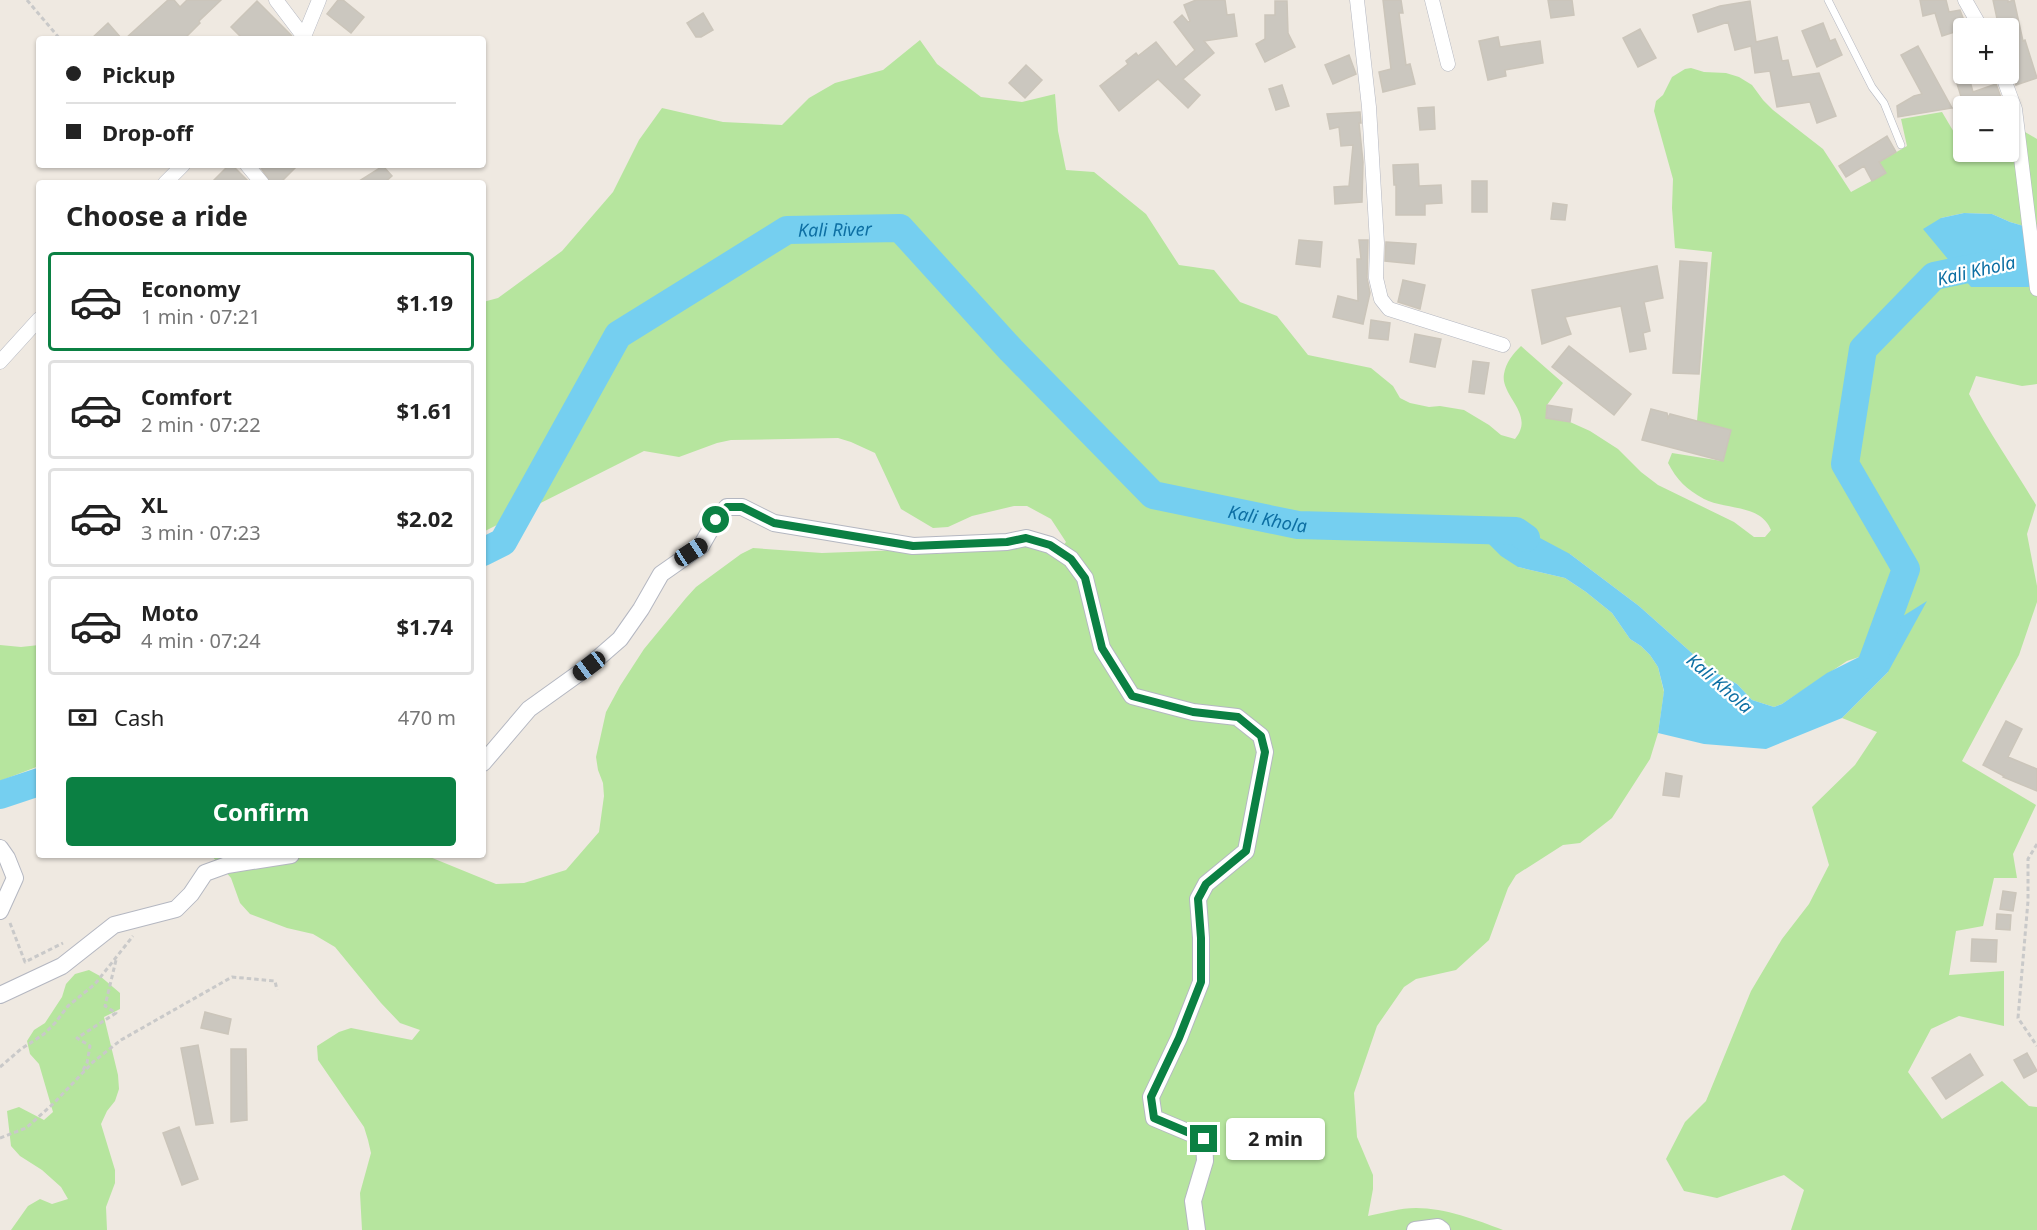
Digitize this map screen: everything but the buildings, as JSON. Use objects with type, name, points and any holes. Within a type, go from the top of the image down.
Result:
[{"type":"street","points":[[276,0],[303,36]]},
{"type":"street","points":[[305,36],[319,0]]},
{"type":"street","points":[[1357,0],[1369,107],[1377,243],[1376,278],[1381,299],[1389,309],[1503,345]]},
{"type":"street","points":[[1432,0],[1448,64]]},
{"type":"street","points":[[1965,0],[1975,18]]},
{"type":"street","points":[[2006,84],[2015,109],[2037,289]]},
{"type":"street","points":[[168,180],[180,168]]},
{"type":"street","points":[[250,168],[260,180]]},
{"type":"street","points":[[0,362],[36,322]]},
{"type":"street","points":[[486,759],[529,709],[589,666],[620,639],[661,574],[701,546],[716,520],[727,507],[742,507],[774,523],[913,546],[1007,542],[1026,538],[1050,545],[1071,559],[1085,578],[1102,648],[1132,696],[1193,712],[1238,717],[1261,736],[1265,752],[1246,851],[1206,884],[1198,899],[1201,982],[1179,1038],[1151,1097],[1154,1118],[1204,1139],[1205,1161],[1193,1201],[1197,1230]]},
{"type":"street","points":[[0,848],[15,878],[2,908]]},
{"type":"street","points":[[0,994],[62,966],[114,925],[176,909],[191,894],[205,873],[227,865],[272,858]]},
{"type":"street","points":[[1415,1230],[1438,1227],[1442,1230]]},
{"type":"lane","points":[[1828,0],[1872,87],[1884,103],[1900,145]]},
{"type":"path","points":[[27,0],[57,36]]},
{"type":"path","points":[[2037,844],[2028,859],[2028,901],[2018,1018],[2037,1046]]},
{"type":"path","points":[[2,908],[25,962],[62,944],[73,943]]},
{"type":"path","points":[[0,1067],[49,1028],[68,1006],[95,984],[138,930],[140,918]]},
{"type":"path","points":[[79,1077],[87,1064],[90,1046],[77,1038],[116,1013],[105,1006],[117,958]]},
{"type":"path","points":[[0,1138],[26,1128],[54,1103],[93,1062],[121,1040],[232,977],[275,981],[277,990]]},
{"type":"green space","points":[[920,40],[937,64],[981,97],[1022,102],[1055,94],[1058,131],[1066,170],[1094,172],[1146,214],[1179,265],[1214,270],[1240,302],[1277,316],[1308,355],[1371,368],[1393,386],[1400,398],[1410,403],[1464,410],[1501,435],[1515,439],[1522,421],[1507,390],[1504,374],[1510,359],[1521,346],[1563,383],[1547,405],[1546,418],[1570,422],[1590,431],[1618,449],[1658,485],[1734,522],[1754,537],[1765,537],[1771,530],[1766,522],[1751,512],[1712,502],[1692,492],[1683,484],[1668,463],[1672,453],[1722,461],[1731,431],[1697,421],[1712,252],[1675,248],[1672,208],[1673,179],[1654,111],[1656,101],[1663,95],[1672,77],[1691,68],[1704,72],[1726,73],[1739,77],[1752,85],[1773,110],[1823,149],[1851,192],[1886,173],[1879,162],[1907,146],[1901,119],[1942,112],[1953,131],[1953,162],[2019,162],[2019,128],[2037,139],[2037,230],[1992,214],[1964,213],[1941,218],[2015,286],[2037,287],[2037,384],[2022,386],[1976,376],[1969,394],[2036,505],[2027,534],[2037,586],[2037,602],[2019,655],[1962,761],[2036,805],[2013,854],[2017,878],[1994,878],[1983,926],[1956,931],[1949,975],[2004,971],[2004,1026],[1959,1016],[1931,1029],[1908,1072],[1942,1119],[2002,1081],[2029,1106],[2037,1107],[2037,1230],[1791,1230],[1804,1190],[1784,1175],[1717,1198],[1684,1191],[1666,1159],[1685,1122],[1706,1101],[1751,991],[1782,939],[1809,904],[1829,865],[1812,807],[1855,765],[1877,732],[1842,718],[1888,672],[1876,633],[1859,657],[1847,661],[1782,704],[1774,707],[1752,700],[1737,684],[1712,671],[1639,606],[1570,554],[1518,567],[1565,578],[1586,592],[1612,613],[1630,639],[1650,655],[1658,667],[1664,692],[1658,733],[1650,759],[1612,818],[1580,843],[1563,845],[1516,875],[1508,888],[1489,940],[1456,970],[1416,979],[1404,987],[1377,1026],[1354,1093],[1357,1137],[1373,1175],[1368,1216],[1404,1209],[1438,1210],[1461,1215],[1503,1230],[362,1230],[360,1193],[371,1153],[368,1140],[364,1127],[318,1060],[317,1046],[339,1032],[351,1028],[412,1040],[420,1030],[400,1023],[335,947],[313,934],[287,928],[250,914],[240,903],[231,878],[214,858],[432,858],[496,884],[524,883],[566,870],[599,832],[604,796],[596,757],[606,712],[620,686],[644,649],[696,587],[741,554],[753,548],[822,553],[902,550],[940,554],[953,549],[1013,539],[1056,554],[1066,542],[1051,519],[1027,506],[1014,506],[972,516],[948,527],[933,528],[901,509],[875,453],[838,438],[731,440],[679,457],[644,451],[486,530],[486,301],[498,298],[562,251],[613,192],[639,140],[662,108],[723,122],[782,125],[809,98],[835,83],[883,70]]},
{"type":"green space","points":[[0,645],[21,647],[36,645],[36,767],[0,781]]},
{"type":"green space","points":[[89,970],[120,993],[120,1009],[104,1017],[118,1075],[119,1089],[115,1101],[101,1124],[115,1170],[115,1183],[106,1207],[107,1230],[11,1230],[28,1206],[40,1199],[52,1204],[68,1199],[61,1187],[42,1170],[20,1156],[11,1146],[7,1111],[19,1107],[44,1120],[53,1112],[39,1064],[30,1054],[27,1041],[34,1030],[45,1023],[62,997],[66,984],[75,974]]},
{"type":"water","points":[[1964,213],[1992,214],[2037,230],[2037,287],[1971,287],[1923,229],[1941,218]]},
{"type":"water","points":[[1492,520],[1512,523],[1570,554],[1639,606],[1712,671],[1737,684],[1752,700],[1774,707],[1827,673],[1859,657],[1876,633],[1927,601],[1888,672],[1842,718],[1766,749],[1704,744],[1658,733],[1664,691],[1658,667],[1650,655],[1630,639],[1612,613],[1565,578],[1518,567],[1501,556],[1488,543]]},
{"type":"waterway","name":"Kali River","points":[[486,550],[503,542],[618,335],[787,230],[900,228],[1011,350],[1153,495],[1298,525],[1516,531],[1526,538]]},
{"type":"waterway","name":"Kali Khola","points":[[1871,665],[1906,569],[1845,464],[1863,349],[1934,276],[1997,263]]},
{"type":"waterway","name":"Kali River","points":[[0,795],[36,783]]},
{"type":"route","points":[[716,520],[727,507],[742,507],[774,523],[913,546],[1007,542],[1026,538],[1050,545],[1071,559],[1085,578],[1102,648],[1132,696],[1193,712],[1238,717],[1261,736],[1265,752],[1246,851],[1206,884],[1198,899],[1201,982],[1179,1038],[1151,1097],[1154,1118],[1204,1139]]}]
